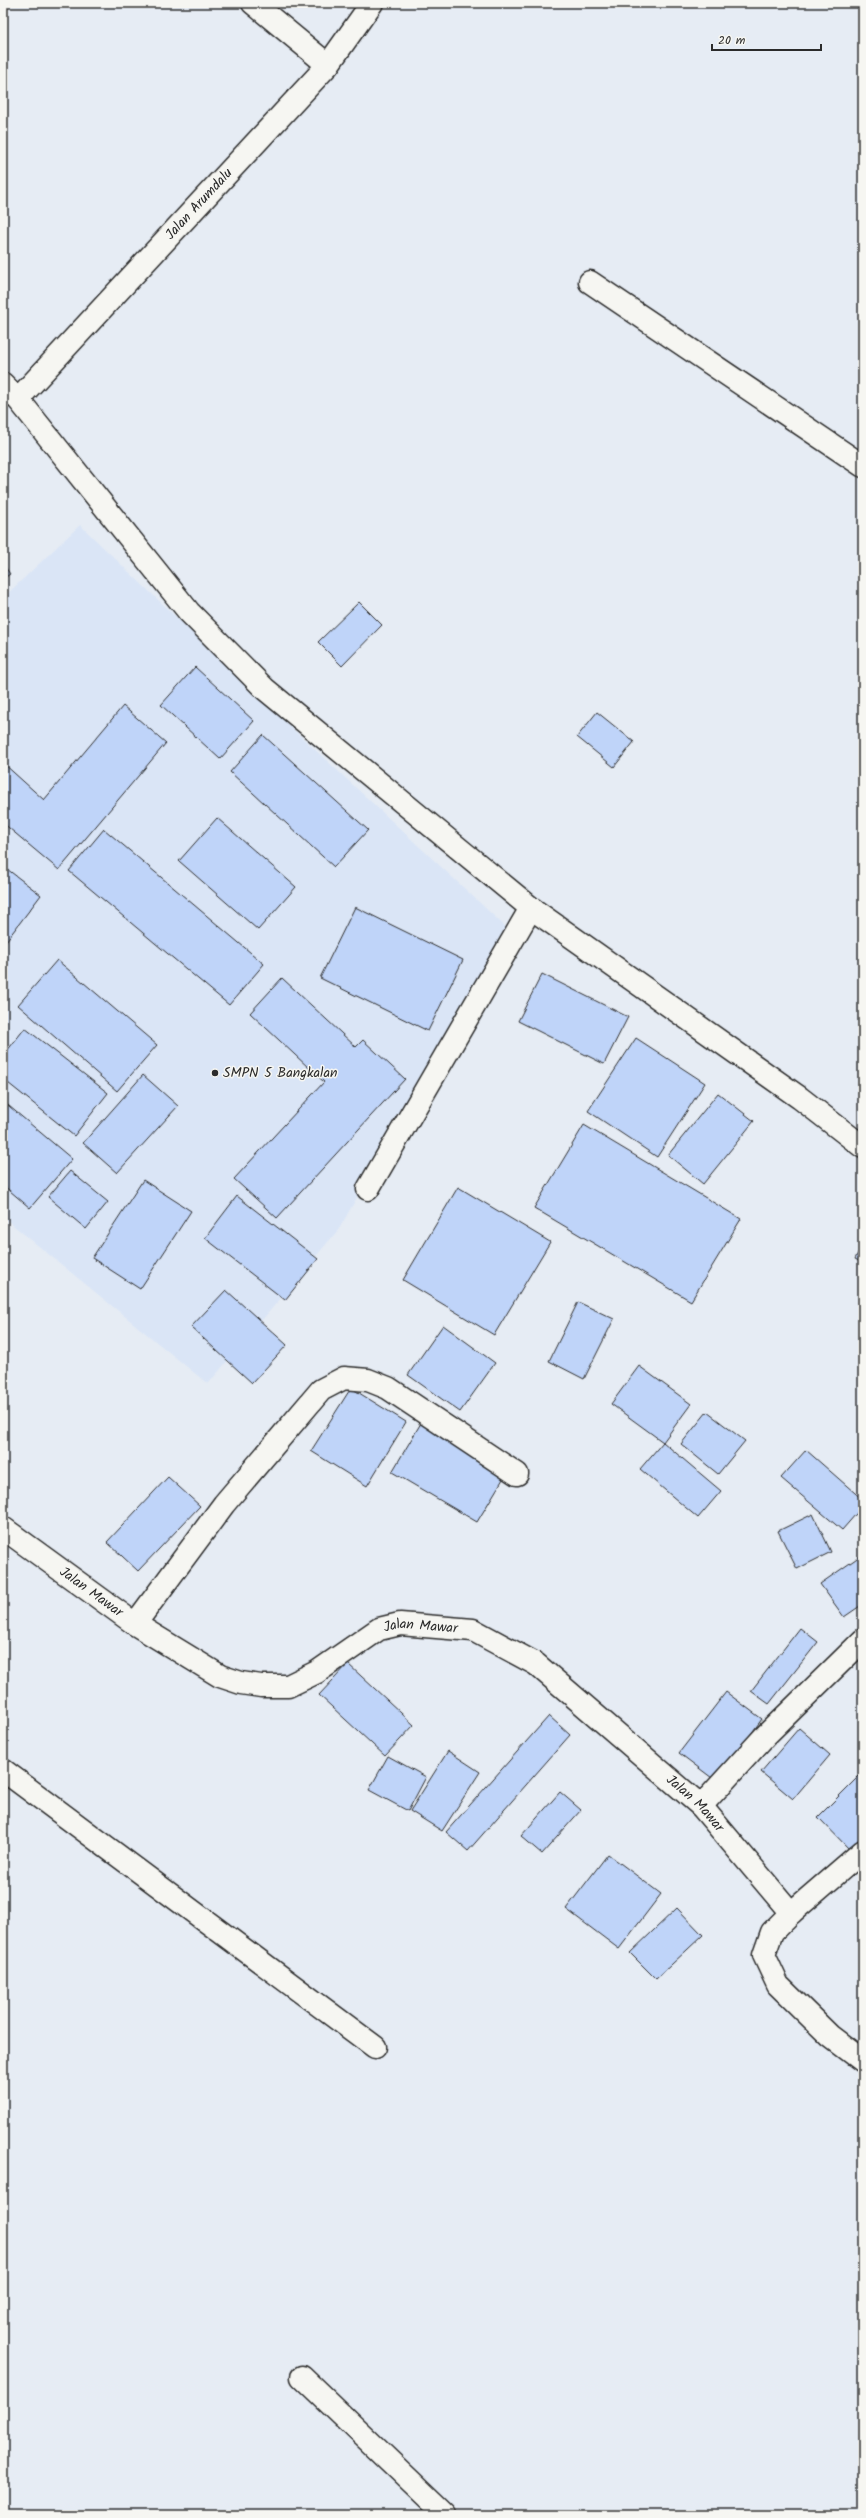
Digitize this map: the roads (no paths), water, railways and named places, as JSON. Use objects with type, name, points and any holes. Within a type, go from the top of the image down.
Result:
[{"type":"street","points":[[253,3],[328,65]]},
{"type":"street","name":"Jalan Arumdalu","points":[[18,399],[328,65],[372,3]]},
{"type":"street","points":[[590,282],[863,466]]},
{"type":"street","points":[[3,384],[18,399],[189,612],[265,688],[531,908],[800,1098],[863,1147]]},
{"type":"street","points":[[368,1189],[531,908]]},
{"type":"street","points":[[135,1624],[224,1504],[321,1390],[344,1378],[368,1380],[388,1388],[516,1474]]},
{"type":"street","name":"Jalan Mawar","points":[[3,1528],[135,1624],[220,1676],[261,1686],[288,1686],[317,1672],[379,1629],[400,1624],[474,1630],[536,1664],[701,1806],[791,1913]]},
{"type":"street","points":[[701,1806],[765,1736],[863,1640]]},
{"type":"street","points":[[3,1770],[375,2047]]},
{"type":"street","points":[[863,1851],[791,1913],[772,1932],[764,1955],[778,1985],[830,2036],[863,2061]]},
{"type":"street","points":[[302,2377],[446,2515]]},
{"type":"place","name":"SMPN 5 Bangkalan","points":[[215,1073]]}]
